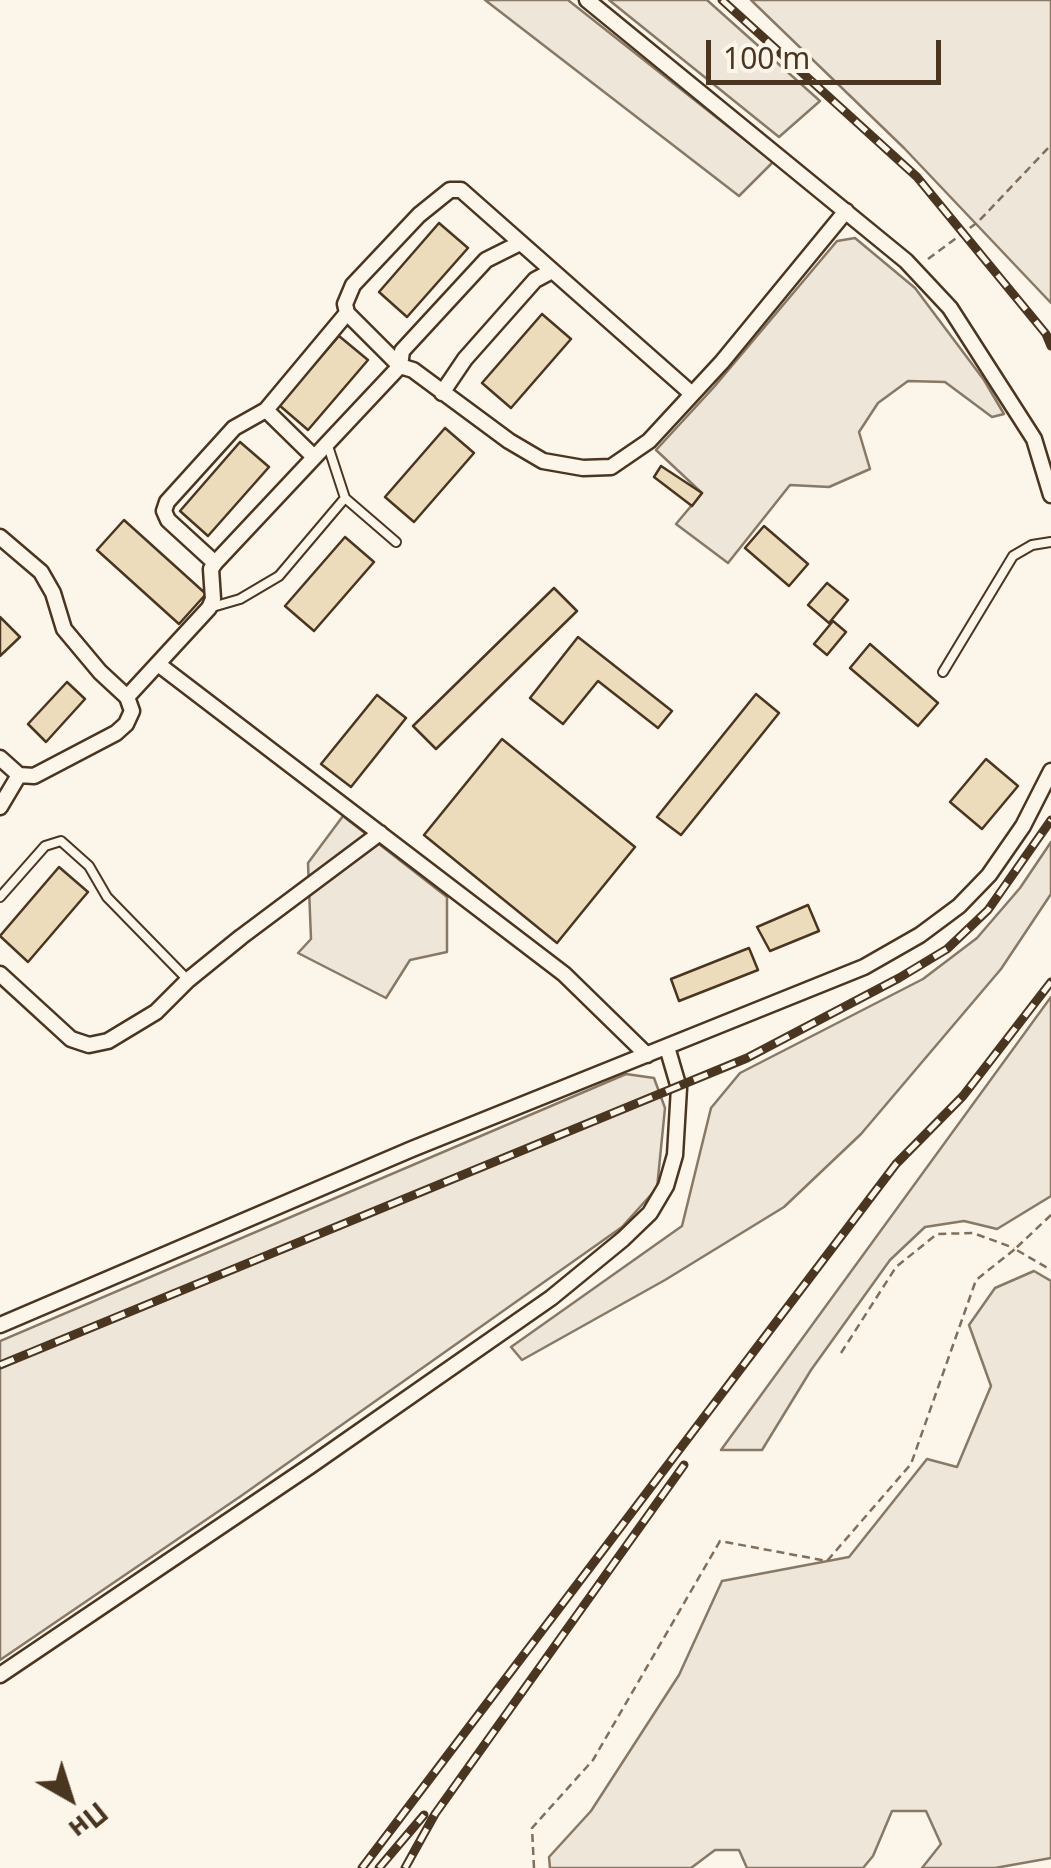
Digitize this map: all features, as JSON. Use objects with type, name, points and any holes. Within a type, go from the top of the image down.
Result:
[{"type":"street","points":[[587,0],[915,270],[950,308],[1001,383],[1034,439],[1051,495]]},
{"type":"street","points":[[692,394],[462,190],[450,190],[418,215],[353,285],[344,304],[347,313],[400,366],[413,370],[509,441],[543,461],[583,468],[611,467],[649,441],[722,362],[846,211]]},
{"type":"street","points":[[127,697],[209,608],[213,599],[211,569],[215,563],[400,366],[402,350],[474,272],[486,260],[520,243]]},
{"type":"street","points":[[442,392],[465,359],[535,280],[550,272]]},
{"type":"street","points":[[215,563],[168,520],[164,511],[168,502],[234,428],[266,410],[347,313]]},
{"type":"street","points":[[266,410],[313,456]]},
{"type":"street","points":[[0,538],[41,572],[64,630],[127,697],[132,711],[116,734],[34,776],[19,775],[0,758]]},
{"type":"street","points":[[158,664],[564,974],[647,1055]]},
{"type":"street","points":[[0,1325],[412,1149],[864,967],[920,936],[989,876],[1023,826],[1051,770]]},
{"type":"street","points":[[0,806],[19,775]]},
{"type":"street","points":[[0,974],[72,1040],[90,1045],[108,1041],[156,1012],[188,980],[380,833]]},
{"type":"street","points":[[0,1675],[551,1298],[650,1213],[666,1186],[679,1122],[679,1088],[667,1047]]},
{"type":"lane","points":[[326,442],[346,498],[396,542]]},
{"type":"lane","points":[[209,608],[240,598],[280,576],[346,498]]},
{"type":"lane","points":[[943,672],[1014,556],[1051,542]]},
{"type":"lane","points":[[0,898],[45,846],[62,842],[90,866],[106,897],[188,980]]},
{"type":"path","points":[[915,270],[978,222],[1051,145]]},
{"type":"path","points":[[534,1868],[532,1828],[593,1760],[720,1541],[827,1561],[911,1464],[976,1280],[1051,1214]]},
{"type":"path","points":[[841,1353],[896,1268],[937,1234],[973,1233],[1015,1248],[1051,1270]]},
{"type":"shaded area","points":[[485,0],[568,0],[773,162],[739,196]]},
{"type":"shaded area","points":[[609,0],[707,0],[820,101],[779,137]]},
{"type":"shaded area","points":[[751,0],[1051,0],[1051,303],[904,148]]},
{"type":"shaded area","points":[[855,238],[915,288],[984,380],[1004,414],[992,417],[945,382],[908,381],[878,403],[859,432],[870,469],[829,487],[790,485],[728,563],[676,524],[702,493],[656,450],[837,241]]},
{"type":"shaded area","points":[[343,816],[447,897],[447,952],[410,960],[386,998],[298,953],[311,939],[308,863]]},
{"type":"shaded area","points":[[1051,842],[1051,894],[1001,969],[861,1134],[784,1207],[665,1280],[522,1360],[511,1347],[682,1226],[711,1108],[740,1073],[923,979],[977,938],[1020,888]]},
{"type":"shaded area","points":[[1051,997],[1051,1196],[997,1229],[964,1221],[925,1227],[890,1260],[811,1370],[762,1450],[721,1450]]},
{"type":"shaded area","points":[[626,1074],[654,1078],[665,1108],[657,1188],[622,1227],[241,1496],[0,1660],[0,1341]]},
{"type":"shaded area","points":[[1034,1271],[1051,1281],[1051,1858],[995,1868],[922,1868],[941,1844],[926,1811],[892,1811],[873,1856],[863,1868],[747,1868],[739,1850],[715,1850],[691,1868],[550,1868],[549,1857],[591,1811],[679,1675],[722,1581],[849,1557],[927,1459],[957,1467],[991,1386],[969,1325],[995,1288]]},
{"type":"building","points":[[439,223],[468,248],[407,317],[379,292]]},
{"type":"building","points":[[542,314],[571,339],[511,408],[482,383]]},
{"type":"building","points":[[339,336],[368,360],[308,430],[279,405]]},
{"type":"building","points":[[445,428],[474,453],[414,522],[385,497]]},
{"type":"building","points":[[240,442],[269,467],[208,536],[180,511]]},
{"type":"building","points":[[661,466],[702,493],[692,506],[654,477]]},
{"type":"building","points":[[124,520],[206,594],[179,624],[97,550]]},
{"type":"building","points":[[764,526],[808,564],[789,586],[745,548]]},
{"type":"building","points":[[345,537],[374,562],[314,631],[285,606]]},
{"type":"building","points":[[827,583],[848,600],[829,623],[808,605]]},
{"type":"building","points":[[554,588],[577,611],[436,749],[413,726]]},
{"type":"building","points":[[0,617],[20,637],[0,656]]},
{"type":"building","points":[[833,621],[846,632],[827,655],[814,644]]},
{"type":"building","points":[[578,637],[672,711],[658,728],[598,681],[563,724],[530,698]]},
{"type":"building","points":[[870,644],[938,703],[918,726],[850,668]]},
{"type":"building","points":[[67,682],[85,699],[46,742],[28,724]]},
{"type":"building","points":[[756,694],[779,713],[681,835],[657,817]]},
{"type":"building","points":[[377,695],[406,718],[351,787],[321,764]]},
{"type":"building","points":[[502,739],[635,847],[557,943],[424,835]]},
{"type":"building","points":[[986,759],[1018,786],[982,829],[950,802]]},
{"type":"building","points":[[59,867],[88,892],[28,962],[0,936]]},
{"type":"building","points":[[808,905],[819,931],[770,951],[757,927]]},
{"type":"building","points":[[749,948],[758,970],[679,1001],[671,979]]},
{"type":"railway","points":[[722,0],[917,177],[1046,334],[1051,346]]},
{"type":"railway","points":[[0,1365],[747,1058],[947,949],[988,910],[1051,820]]},
{"type":"railway","points":[[362,1868],[896,1164],[963,1096],[1051,982]]},
{"type":"railway","points":[[405,1868],[435,1814],[684,1465]]},
{"type":"railway","points":[[379,1868],[424,1815]]}]
